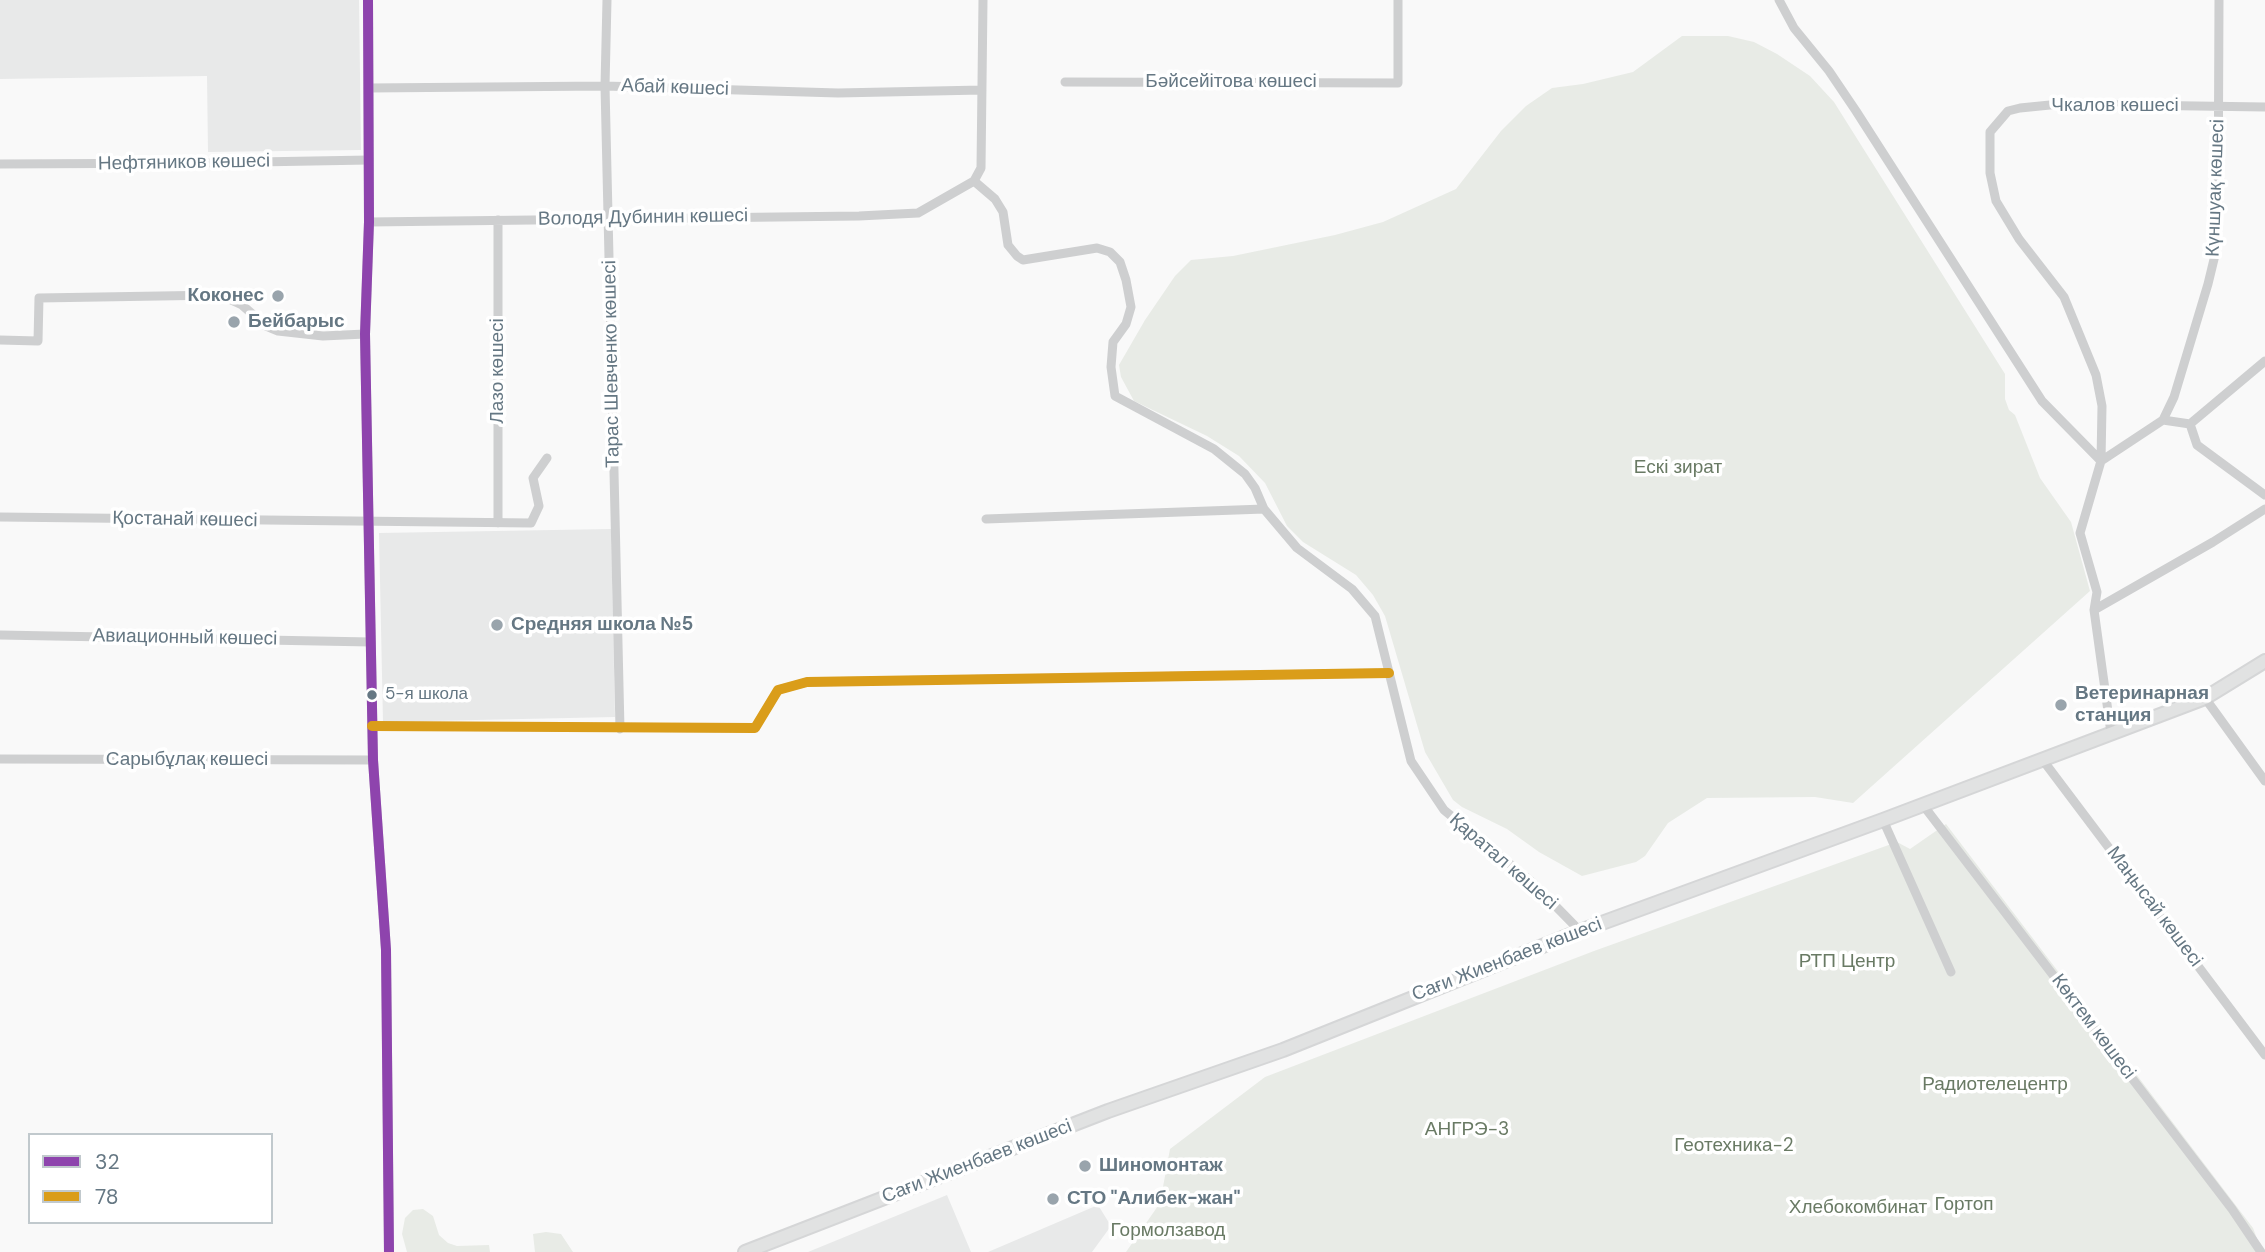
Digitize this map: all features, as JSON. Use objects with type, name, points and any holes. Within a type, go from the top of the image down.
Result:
[{"type":"main road","name":"Сағи Жиенбаев көшесі","points":[[745,1252],[1108,1111],[1283,1050],[1580,931],[2205,698],[2265,661]]},
{"type":"street","points":[[368,0],[369,222],[365,334],[373,761],[386,950],[389,1252]]},
{"type":"street","name":"Тарас Шевченко көшесі","points":[[607,0],[605,86],[620,729]]},
{"type":"street","points":[[974,181],[981,168],[983,0]]},
{"type":"street","name":"Бәйсейітова көшесі","points":[[1065,82],[1398,83],[1398,0]]},
{"type":"street","points":[[1779,0],[1794,28],[1829,71],[1856,111],[2042,401],[2101,461]]},
{"type":"street","name":"Күншуақ көшесі","points":[[2163,420],[2174,397],[2216,251],[2219,0]]},
{"type":"street","name":"Абай көшесі","points":[[369,88],[605,86],[838,93],[982,90]]},
{"type":"street","name":"Чкалов көшесі","points":[[2101,461],[2102,405],[2096,375],[2064,297],[2019,239],[1996,201],[1990,173],[1990,132],[2008,111],[2060,104],[2265,107]]},
{"type":"street","name":"Нефтяников көшесі","points":[[0,164],[369,160]]},
{"type":"street","name":"Володя Дубинин көшесі","points":[[369,222],[918,213],[974,181]]},
{"type":"street","name":"Қаратал көшесі","points":[[974,181],[995,199],[1003,212],[1008,245],[1023,260],[1097,248],[1110,252],[1120,262],[1131,307],[1126,324],[1113,342],[1111,367],[1115,396],[1214,449],[1245,474],[1255,488],[1264,509],[1297,548],[1352,589],[1375,616],[1411,761],[1444,810],[1532,882],[1580,931]]},
{"type":"street","name":"Лазо көшесі","points":[[498,220],[498,523]]},
{"type":"street","points":[[0,340],[38,341],[39,298],[81,297],[220,295],[242,304],[266,326],[278,331],[323,336],[365,334]]},
{"type":"street","points":[[2111,733],[2094,610],[2097,592],[2080,534],[2101,461],[2163,420],[2190,424],[2265,361]]},
{"type":"street","points":[[2190,424],[2197,445],[2265,495]]},
{"type":"street","points":[[370,522],[531,523],[539,506],[533,478],[547,458]]},
{"type":"street","points":[[986,519],[1264,509]]},
{"type":"street","points":[[2094,610],[2265,509]]},
{"type":"street","name":"Қостанай көшесі","points":[[0,517],[370,522]]},
{"type":"street","name":"Авиационный көшесі","points":[[0,635],[371,642]]},
{"type":"street","points":[[372,726],[755,728],[778,690],[807,682],[1389,673]]},
{"type":"street","points":[[2205,698],[2265,781]]},
{"type":"street","name":"Сарыбұлақ көшесі","points":[[0,759],[373,761]]},
{"type":"street","name":"Маңысай көшесі","points":[[2042,759],[2265,1055]]},
{"type":"street","name":"Көктем көшесі","points":[[1923,805],[2232,1209],[2260,1252]]},
{"type":"street","points":[[1883,820],[1951,972]]},
{"type":"shaded area","points":[[0,0],[359,0],[361,150],[208,152],[207,76],[0,79]]},
{"type":"shaded area","name":"Средняя школа №5","points":[[611,529],[615,717],[383,722],[379,533]]},
{"type":"shaded area","points":[[947,1195],[971,1252],[808,1252]]},
{"type":"shaded area","points":[[1098,1205],[1111,1226],[1092,1252],[988,1252]]},
{"type":"green space","name":"Ескі зират","points":[[1682,36],[1728,36],[1754,42],[1810,76],[1834,102],[2005,374],[2005,399],[2009,410],[2015,415],[2040,478],[2071,522],[2090,591],[1853,803],[1815,797],[1707,798],[1668,823],[1645,856],[1636,862],[1582,876],[1539,852],[1507,829],[1453,800],[1425,752],[1385,616],[1373,595],[1356,575],[1303,542],[1287,526],[1265,483],[1239,456],[1207,436],[1134,401],[1121,377],[1119,365],[1175,276],[1191,260],[1233,256],[1335,235],[1383,222],[1456,189],[1501,131],[1526,106],[1552,88],[1633,72]]},
{"type":"green space","points":[[1946,824],[2253,1228],[2262,1252],[1126,1252],[1160,1203],[1170,1149],[1265,1077],[1594,951],[1897,842],[1910,849]]},
{"type":"green space","points":[[423,1209],[433,1216],[439,1235],[448,1243],[457,1246],[489,1245],[490,1252],[407,1252],[402,1234],[405,1218],[413,1210]]},
{"type":"green space","points":[[533,1234],[561,1234],[573,1252],[535,1252]]},
{"type":"transit line","name":"32","points":[[368,0],[369,222],[365,334],[373,760],[386,950],[389,1252]]},
{"type":"transit line","name":"78","points":[[372,726],[755,728],[778,690],[807,682],[1389,673]]},
{"type":"place","name":"Коконес","points":[[278,296]]},
{"type":"place","name":"Бейбарыс","points":[[234,322]]},
{"type":"place","name":"Средняя школа №5","points":[[497,625]]},
{"type":"place","name":"5-я школа","points":[[372,695]]},
{"type":"place","name":"Ветеринарная станция","points":[[2061,705]]},
{"type":"place","name":"Шиномонтаж","points":[[1085,1166]]},
{"type":"place","name":"СТО \"Алибек-жан\"","points":[[1053,1199]]},
{"type":"park label","name":"РТП Центр","points":[[1847,962]]},
{"type":"park label","name":"Радиотелецентр","points":[[1995,1085]]},
{"type":"park label","name":"АНГРЭ-3","points":[[1467,1130]]},
{"type":"park label","name":"Геотехника-2","points":[[1734,1146]]},
{"type":"park label","name":"Гортоп","points":[[1964,1205]]},
{"type":"park label","name":"Хлебокомбинат","points":[[1858,1208]]},
{"type":"park label","name":"Гормолзавод","points":[[1168,1231]]}]
